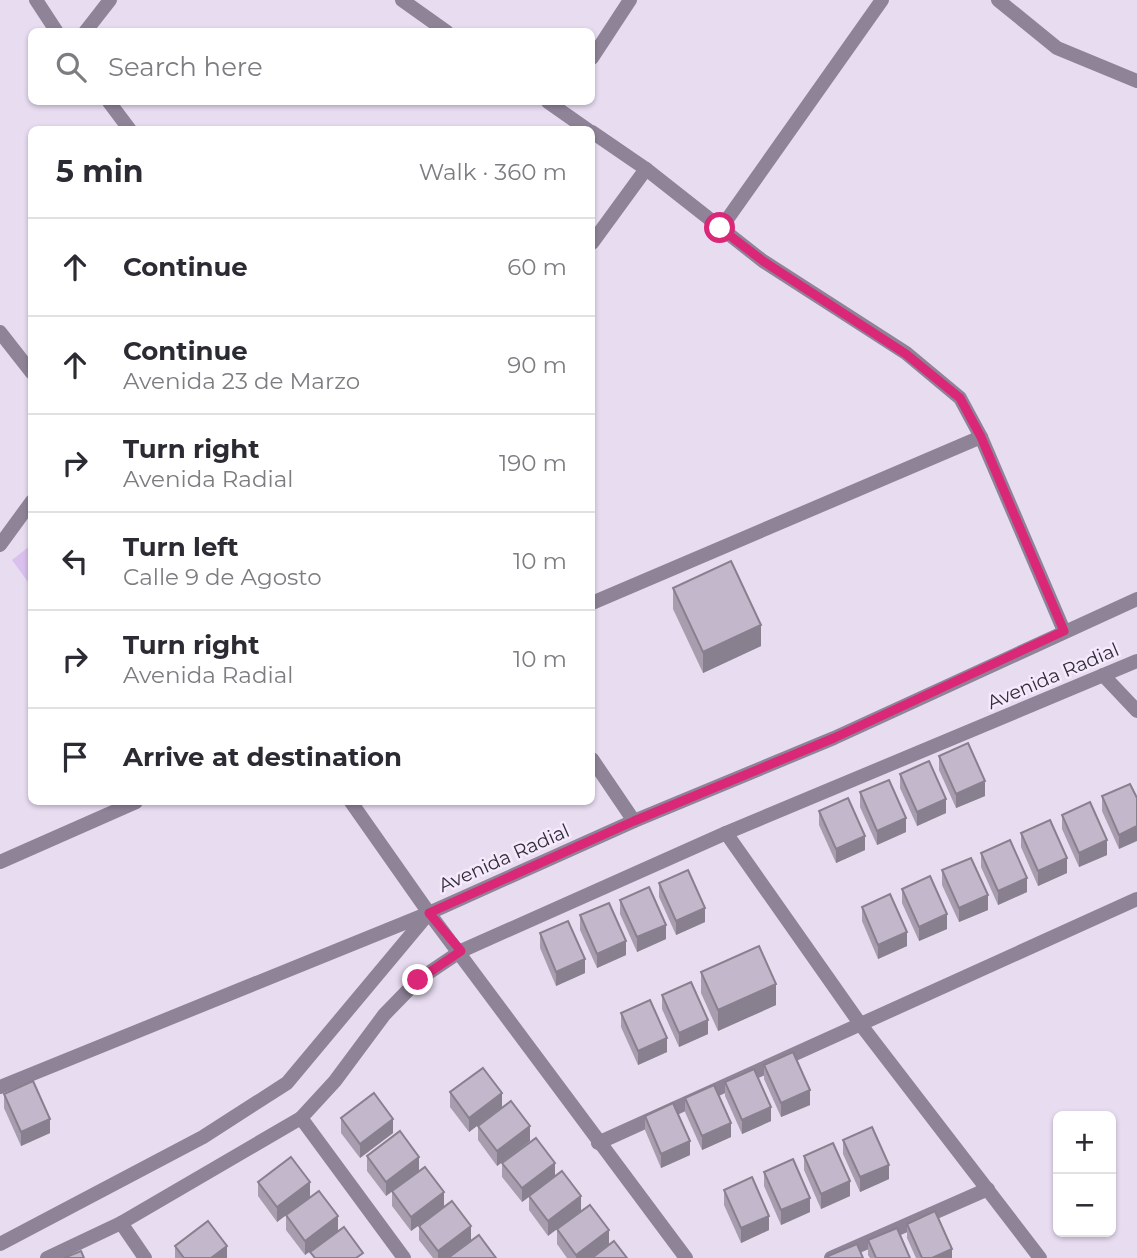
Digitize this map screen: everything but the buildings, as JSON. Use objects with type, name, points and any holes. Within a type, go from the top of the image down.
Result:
[{"type":"street","points":[[36,0],[54,28]]},
{"type":"street","points":[[88,28],[110,0]]},
{"type":"street","points":[[402,0],[441,28]]},
{"type":"street","points":[[595,53],[630,0]]},
{"type":"street","points":[[720,228],[882,0]]},
{"type":"street","points":[[998,0],[1057,48],[1137,81]]},
{"type":"street","points":[[111,105],[127,126]]},
{"type":"street","points":[[557,105],[584,126]]},
{"type":"street","points":[[595,134],[646,169],[763,261],[906,354],[960,398],[981,437],[1064,631]]},
{"type":"street","points":[[595,239],[646,169]]},
{"type":"street","points":[[0,332],[28,368]]},
{"type":"street","points":[[595,602],[981,437]]},
{"type":"street","points":[[0,545],[28,506]]},
{"type":"street","name":"Avenida Radial","points":[[0,1244],[203,1137],[286,1083],[429,913],[634,821],[834,738],[1137,599]]},
{"type":"street","name":"Avenida Radial","points":[[47,1258],[121,1223],[301,1118],[335,1081],[384,1014],[418,980],[461,951],[726,833],[1137,661]]},
{"type":"street","points":[[1103,675],[1137,711]]},
{"type":"street","points":[[595,764],[634,821]]},
{"type":"street","points":[[0,862],[129,805]]},
{"type":"street","points":[[353,805],[598,1143],[686,1258]]},
{"type":"street","points":[[726,833],[861,1025],[1040,1258]]},
{"type":"street","points":[[598,1143],[1137,899]]},
{"type":"street","points":[[1,1084],[429,913]]},
{"type":"street","points":[[301,1118],[404,1258]]},
{"type":"street","points":[[831,1258],[988,1189]]},
{"type":"street","points":[[121,1223],[145,1258]]},
{"type":"shaded area","points":[[28,547],[28,582],[12,560]]},
{"type":"route","points":[[418,980],[461,951],[429,913],[634,821],[834,738],[1064,631],[981,437],[960,398],[906,354],[763,261],[720,228]]}]
